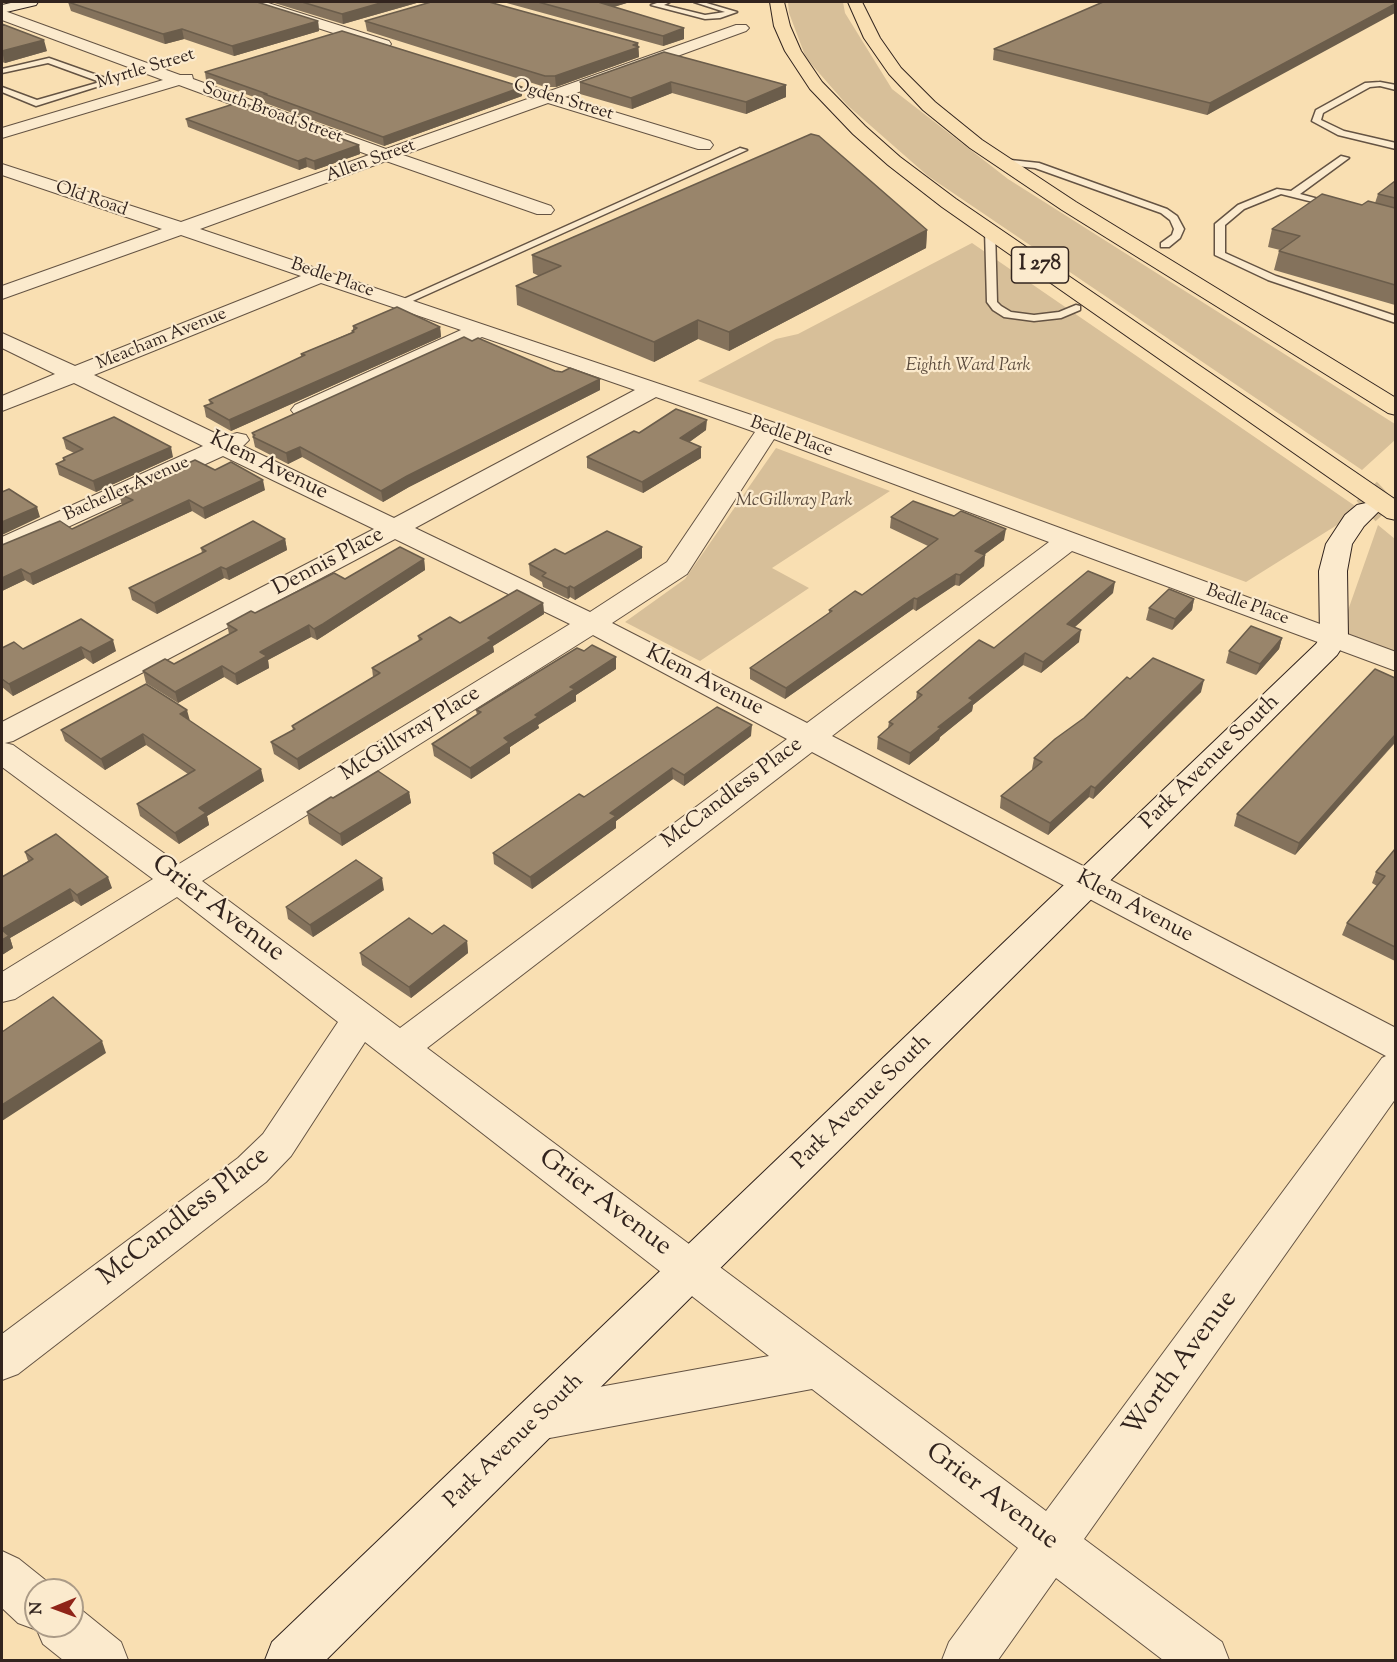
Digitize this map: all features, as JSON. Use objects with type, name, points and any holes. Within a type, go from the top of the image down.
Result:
[{"type":"highway","points":[[763,2],[767,17],[793,51]]},
{"type":"highway","name":"I 278","points":[[777,2],[782,26],[793,51],[822,93],[870,140],[920,182],[1381,511]]},
{"type":"highway","points":[[855,2],[868,31],[895,71],[924,101],[1001,162],[1395,408]]},
{"type":"highway","points":[[868,31],[873,2]]},
{"type":"street","points":[[2,9],[31,2]]},
{"type":"street","points":[[251,2],[398,49]]},
{"type":"street","name":"South Broad Street","points":[[2,15],[388,156],[544,210]]},
{"type":"street","points":[[310,41],[375,21]]},
{"type":"street","name":"Allen Street","points":[[2,293],[741,28]]},
{"type":"street","points":[[646,48],[689,61]]},
{"type":"street","name":"Myrtle Street","points":[[2,133],[202,73]]},
{"type":"street","name":"Ogden Street","points":[[523,89],[704,145]]},
{"type":"street","points":[[2,118],[23,127]]},
{"type":"street","name":"Old Road","points":[[2,169],[165,225],[182,228]]},
{"type":"street","name":"Bedle Place","points":[[182,228],[769,429],[1395,662]]},
{"type":"street","name":"Meacham Avenue","points":[[2,404],[322,275]]},
{"type":"street","name":"Bacheller Avenue","points":[[2,547],[481,329]]},
{"type":"street","name":"Klem Avenue","points":[[2,339],[591,623],[1395,1045]]},
{"type":"street","name":"Dennis Place","points":[[2,734],[394,529],[654,388]]},
{"type":"street","name":"McGillvray Place","points":[[2,990],[668,576],[676,568],[769,429]]},
{"type":"street","points":[[1334,638],[1333,571],[1340,544],[1354,521],[1381,511]]},
{"type":"street","name":"McCandless Place","points":[[399,1049],[1068,541]]},
{"type":"street","name":"Park Avenue South","points":[[290,1660],[692,1271],[1327,649],[1334,638]]},
{"type":"street","name":"Grier Avenue","points":[[2,752],[178,880],[1204,1660]]},
{"type":"street","name":"McCandless Place","points":[[2,1360],[252,1170],[277,1145],[360,1019]]},
{"type":"street","name":"Worth Avenue","points":[[967,1660],[1395,1068]]},
{"type":"street","points":[[539,1419],[819,1367]]},
{"type":"street","points":[[2,1576],[24,1595]]},
{"type":"street","points":[[76,1638],[103,1660]]},
{"type":"lane","points":[[667,2],[652,4],[705,17],[733,12],[697,2]]},
{"type":"lane","points":[[2,71],[49,60],[108,82],[36,103],[2,89]]},
{"type":"lane","points":[[1395,88],[1380,84],[1368,85],[1319,112],[1316,121],[1341,133],[1395,146]]},
{"type":"lane","points":[[88,89],[113,100]]},
{"type":"lane","points":[[402,302],[743,150]]},
{"type":"lane","points":[[1293,195],[1344,158]]},
{"type":"lane","points":[[1001,162],[1036,165],[1164,211],[1174,218],[1179,229],[1176,236],[1165,245]]},
{"type":"lane","points":[[1350,211],[1280,191],[1241,207],[1220,224],[1221,255],[1272,278],[1395,320]]},
{"type":"lane","points":[[990,230],[992,302],[997,308],[1008,315],[1034,318],[1060,315],[1076,308]]},
{"type":"green space","points":[[788,2],[843,2],[845,13],[892,89],[1008,179],[1395,424],[1395,440],[1362,470],[928,176],[847,105],[806,58],[789,13]]},
{"type":"green space","name":"Eighth Ward Park","points":[[972,243],[1361,510],[1246,582],[698,381],[776,339],[798,334]]},
{"type":"green space","name":"McGillvray Park","points":[[776,448],[890,491],[772,568],[809,588],[700,661],[625,622],[685,579]]},
{"type":"green space","points":[[1378,525],[1395,539],[1395,655],[1340,633]]},
{"type":"building","points":[[68,2],[257,2],[318,21],[232,46],[182,29],[163,34]]},
{"type":"building","points":[[302,2],[384,2],[342,14]]},
{"type":"building","points":[[431,2],[489,2],[638,43],[633,45],[639,47],[555,76],[545,76],[365,21]]},
{"type":"building","points":[[538,2],[598,2],[684,28],[663,36]]},
{"type":"building","points":[[1103,2],[1395,2],[1395,4],[1210,103],[994,49]]},
{"type":"building","points":[[2,24],[44,40],[2,51]]},
{"type":"building","points":[[342,31],[522,87],[383,137],[205,72]]},
{"type":"building","points":[[664,52],[786,85],[746,102],[671,82],[631,98],[580,82]]},
{"type":"building","points":[[240,102],[359,145],[314,161],[306,158],[298,161],[186,119]]},
{"type":"building","points":[[811,134],[819,136],[927,230],[729,332],[698,320],[654,342],[516,286],[561,266],[532,255]]},
{"type":"building","points":[[1395,181],[1395,198],[1378,194]]},
{"type":"building","points":[[1322,194],[1362,205],[1368,201],[1395,208],[1395,285],[1279,251],[1300,236],[1272,229]]},
{"type":"building","points":[[397,307],[440,327],[229,420],[204,406],[213,403],[209,400],[305,355],[301,354],[354,332],[352,331],[357,328],[353,326]]},
{"type":"building","points":[[464,337],[472,341],[478,338],[555,371],[562,372],[570,368],[600,379],[381,491],[300,447],[286,453],[253,437],[255,435],[252,433]]},
{"type":"building","points":[[676,409],[707,420],[680,438],[701,447],[642,482],[587,457],[634,431],[639,433]]},
{"type":"building","points":[[114,417],[171,447],[93,481],[56,464],[65,460],[63,458],[83,449],[63,438]]},
{"type":"building","points":[[195,460],[215,470],[231,462],[263,480],[203,508],[189,500],[30,574],[21,569],[2,578],[2,545],[60,521],[72,529],[133,500],[119,494]]},
{"type":"building","points":[[9,489],[37,507],[2,522],[2,492]]},
{"type":"building","points":[[913,501],[954,516],[961,511],[1006,529],[975,551],[985,555],[960,575],[956,574],[917,599],[914,598],[786,688],[750,668],[832,611],[829,610],[855,591],[862,595],[938,539],[891,517]]},
{"type":"building","points":[[253,521],[285,539],[226,569],[221,567],[154,603],[129,588],[206,551],[201,548]]},
{"type":"building","points":[[607,531],[642,547],[574,588],[570,586],[567,588],[542,576],[546,573],[529,564],[555,549],[565,554]]},
{"type":"building","points":[[400,547],[424,559],[323,624],[314,629],[309,625],[260,652],[267,656],[235,674],[222,666],[175,692],[143,671],[165,659],[174,664],[237,630],[227,624],[251,611],[255,613],[334,573],[345,579]]},
{"type":"building","points":[[1088,571],[1115,582],[1067,624],[1081,630],[1043,662],[1025,653],[969,698],[973,700],[938,727],[941,728],[910,753],[878,737],[893,724],[889,722],[922,695],[917,692],[979,640],[994,648]]},
{"type":"building","points":[[1169,589],[1194,599],[1175,619],[1149,608]]},
{"type":"building","points":[[517,590],[543,603],[488,638],[492,640],[297,759],[271,742],[295,729],[292,726],[380,673],[372,668],[422,639],[418,636],[450,617],[460,623]]},
{"type":"building","points":[[81,619],[113,640],[90,652],[81,647],[9,684],[2,679],[2,648],[14,642],[23,649]]},
{"type":"building","points":[[1251,626],[1282,638],[1260,664],[1229,651]]},
{"type":"building","points":[[592,645],[616,657],[570,687],[575,689],[535,715],[538,717],[504,738],[509,742],[470,768],[432,744],[481,712],[476,710],[577,648],[584,651]]},
{"type":"building","points":[[1153,658],[1204,680],[1095,788],[1091,786],[1050,823],[1001,796],[1042,762],[1034,758],[1084,718],[1127,677],[1130,679]]},
{"type":"building","points":[[1375,669],[1395,678],[1395,735],[1299,843],[1237,814]]},
{"type":"building","points":[[146,684],[187,710],[180,714],[261,769],[199,808],[206,813],[175,833],[137,804],[195,770],[143,734],[101,759],[61,730]]},
{"type":"building","points":[[717,707],[752,725],[684,775],[672,768],[610,813],[616,816],[530,877],[493,853],[579,794],[584,797]]},
{"type":"building","points":[[378,771],[409,792],[340,834],[307,812],[331,797],[333,798]]},
{"type":"building","points":[[56,834],[108,877],[77,895],[70,889],[2,929],[2,877],[33,859],[25,852]]},
{"type":"building","points":[[1395,849],[1395,947],[1347,923],[1385,876],[1376,872]]},
{"type":"building","points":[[356,860],[382,878],[310,925],[286,907]]},
{"type":"building","points":[[409,918],[432,934],[444,925],[467,941],[409,987],[360,953]]},
{"type":"building","points":[[2,930],[9,936],[2,940]]},
{"type":"building","points":[[53,997],[102,1041],[2,1105],[2,1032]]},
{"type":"tunnel","points":[[1366,511],[1396,483]]}]
